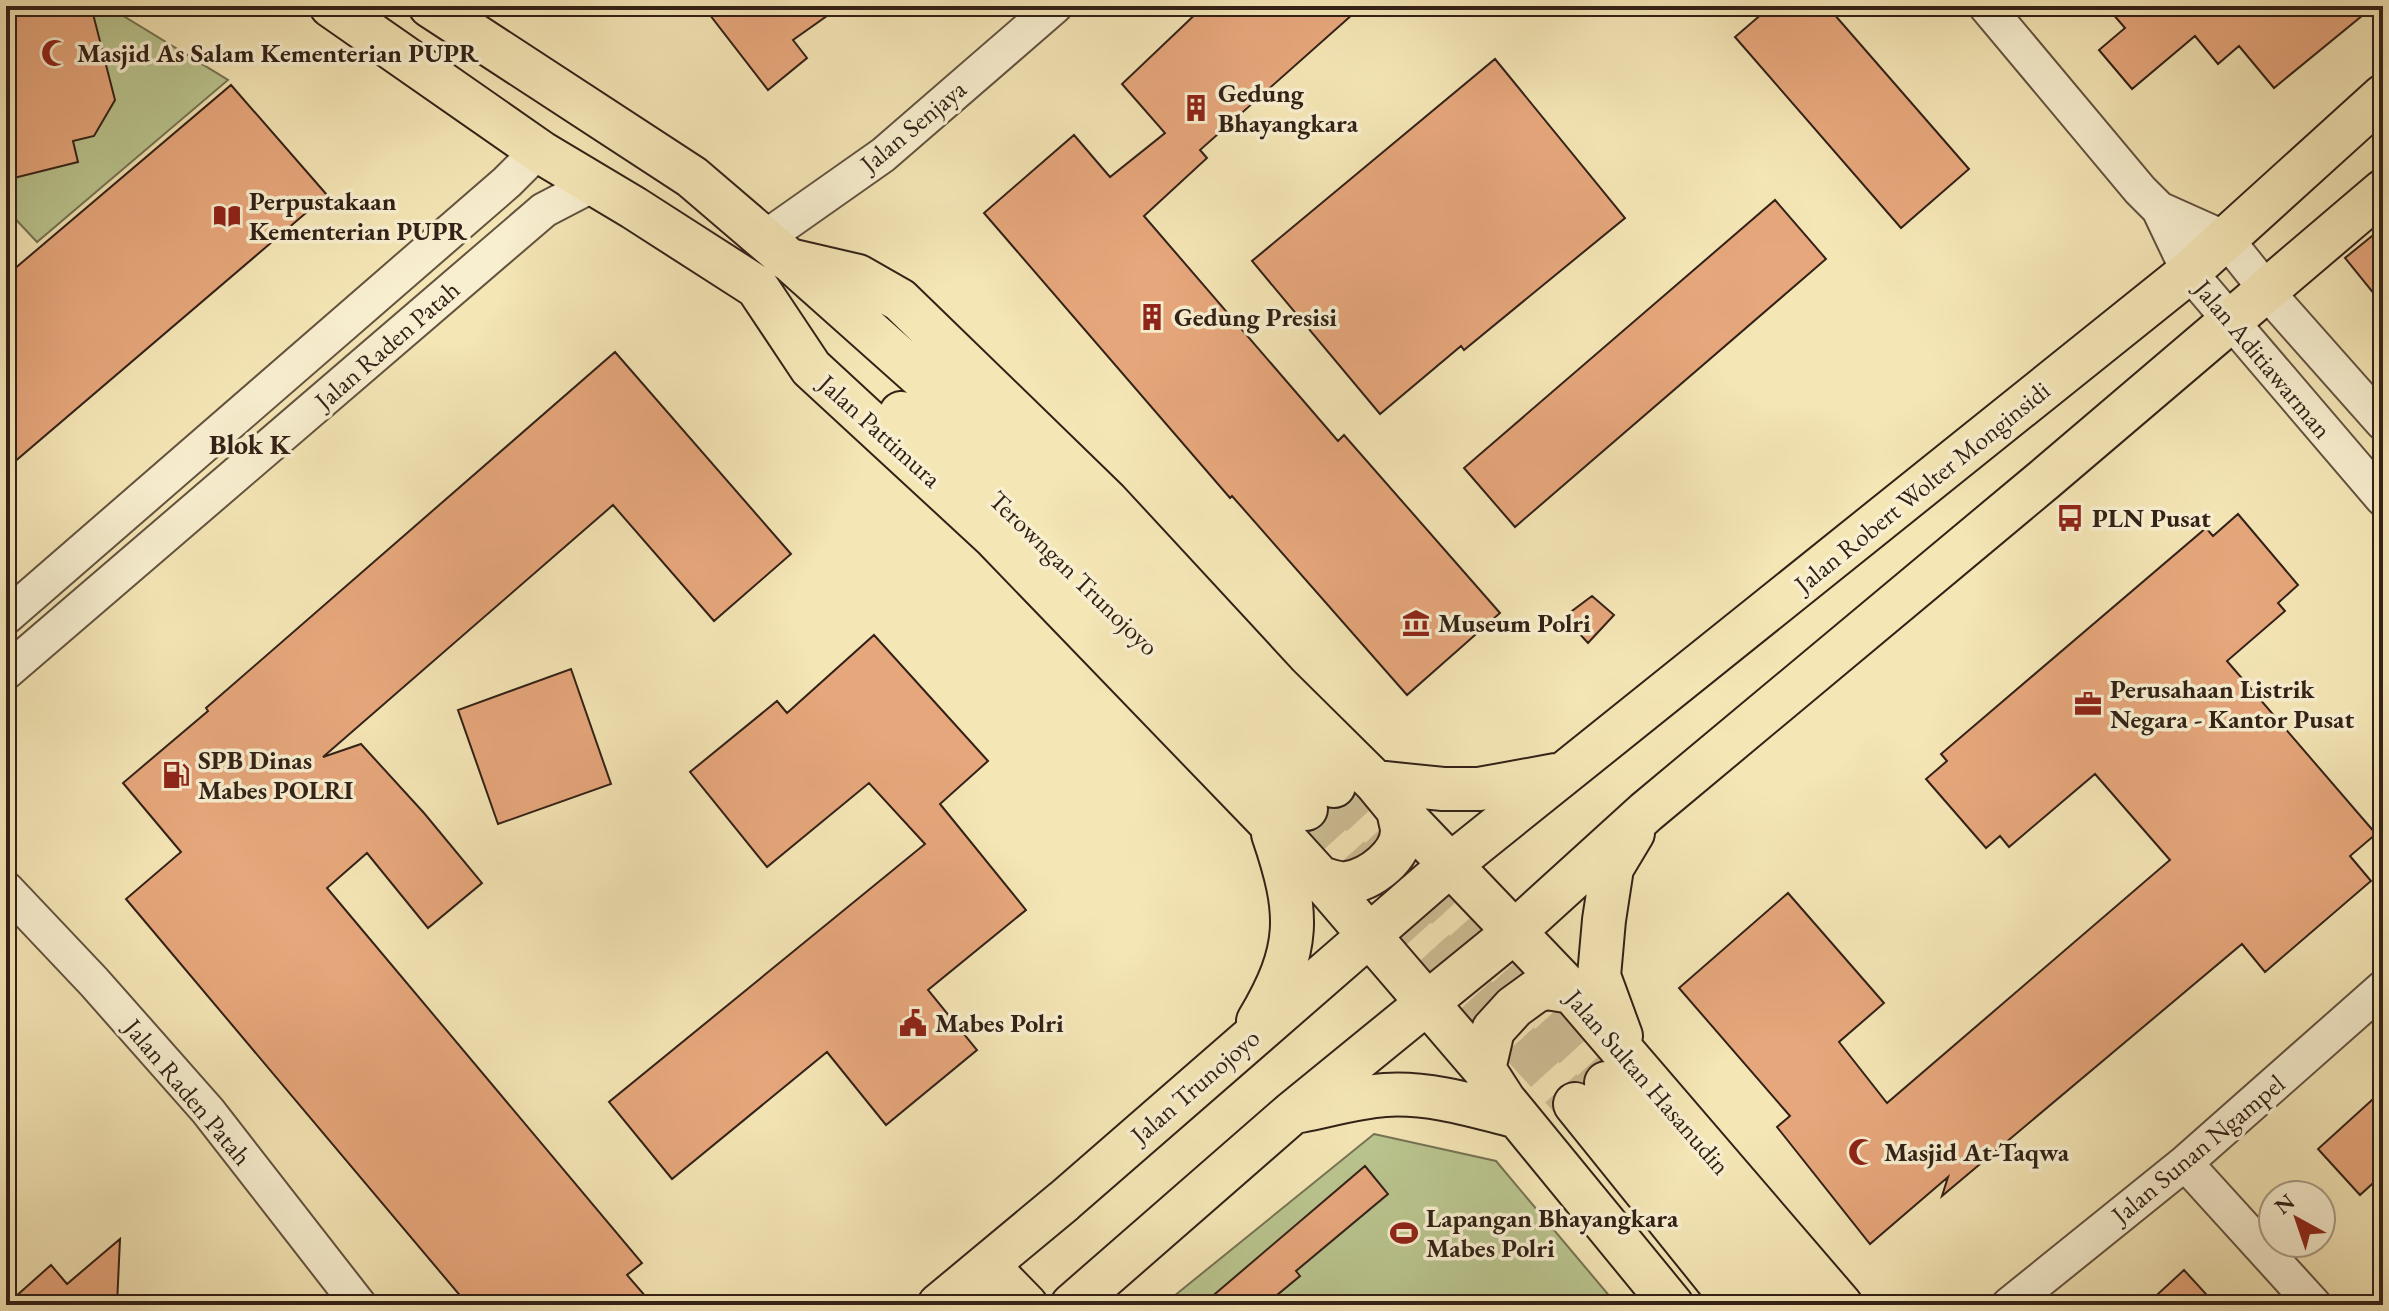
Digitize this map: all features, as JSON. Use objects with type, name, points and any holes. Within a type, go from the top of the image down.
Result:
[{"type":"main road","name":"Jalan Pattimura","points":[[331,6],[538,151],[757,287],[811,368],[993,536],[1303,806],[1320,878],[1368,936]]},
{"type":"main road","points":[[430,6],[692,177],[777,249],[858,276],[900,300],[1107,501],[1278,686],[1450,865]]},
{"type":"main road","name":"Jalan Robert Wolter Monginsidi","points":[[1450,865],[2189,272],[2383,96]]},
{"type":"main road","points":[[1072,1305],[1292,1113],[1514,932],[1646,812],[2045,479],[2383,191]]},
{"type":"main road","name":"Terowngan Trunojoyo","points":[[777,249],[1087,525],[1303,806]]},
{"type":"main road","points":[[1386,796],[1443,789],[1479,789],[1564,773]]},
{"type":"main road","points":[[1320,878],[1341,883],[1360,880],[1383,866],[1398,846],[1402,831],[1386,796]]},
{"type":"main road","points":[[1247,1039],[1278,987],[1291,950],[1288,876],[1303,806]]},
{"type":"main road","points":[[1646,812],[1612,868],[1599,976],[1604,1083],[1737,1305]]},
{"type":"main road","name":"Jalan Sultan Hasanudin","points":[[1450,865],[1572,992],[1604,1083],[1841,1305]]},
{"type":"main road","name":"Jalan Trunojoyo","points":[[939,1305],[1450,865]]},
{"type":"main road","points":[[1368,936],[1484,1069],[1518,1117],[1672,1305]]},
{"type":"main road","points":[[1484,1069],[1493,1030],[1514,1007],[1536,991],[1547,988],[1572,992]]},
{"type":"main road","points":[[1604,1083],[1787,1305]]},
{"type":"main road","points":[[1292,1113],[1395,1094],[1460,1102],[1518,1117]]},
{"type":"main road","points":[[987,1265],[1026,1305]]},
{"type":"street","name":"Jalan Senjaya","points":[[777,249],[1055,6]]},
{"type":"street","name":"Jalan Aditiawarman","points":[[1986,6],[2159,209],[2189,272],[2383,499]]},
{"type":"street","name":"Jalan Raden Patah","points":[[6,617],[507,182],[538,151]]},
{"type":"street","name":"Jalan Raden Patah","points":[[22,671],[544,210],[592,185]]},
{"type":"street","name":"Jalan Aditiawarman","points":[[2159,209],[2226,239],[2265,289],[2383,423]]},
{"type":"street","name":"Jalan Raden Patah","points":[[6,889],[94,982],[208,1111],[359,1305]]},
{"type":"street","name":"Jalan Sunan Ngampel","points":[[2009,1305],[2185,1163],[2383,988]]},
{"type":"street","points":[[2185,1163],[2314,1305]]},
{"type":"green space","points":[[6,6],[107,6],[228,80],[37,242],[6,209]]},
{"type":"green space","name":"Lapangan Bhayangkara Mabes Polri","points":[[1374,1134],[1496,1161],[1617,1305],[1163,1305]]},
{"type":"building","name":"Masjid As Salam Kementerian PUPR","points":[[6,6],[91,6],[115,100],[94,136],[73,141],[78,162],[6,180]]},
{"type":"building","points":[[703,6],[841,6],[793,40],[807,58],[768,90]]},
{"type":"building","points":[[1204,6],[1362,6],[1200,150],[1207,158],[1144,216],[1338,441],[1344,435],[1500,613],[1407,695],[1232,496],[1230,498],[984,213],[1074,135],[1110,177],[1165,133],[1122,84]]},
{"type":"building","points":[[1771,6],[1827,6],[1969,169],[1901,228],[1735,37]]},
{"type":"building","points":[[2106,6],[2374,6],[2274,88],[2239,46],[2218,64],[2195,36],[2132,89],[2099,50],[2125,28]]},
{"type":"building","points":[[1495,59],[1625,218],[1464,350],[1461,346],[1380,414],[1252,261]]},
{"type":"building","points":[[231,85],[327,195],[6,469],[6,276]]},
{"type":"building","points":[[1775,200],[1826,259],[1515,527],[1464,468]]},
{"type":"building","points":[[2383,227],[2383,305],[2345,258]]},
{"type":"building","points":[[615,352],[791,554],[714,621],[613,505],[323,757],[361,744],[482,883],[428,928],[367,853],[327,888],[642,1263],[627,1275],[653,1305],[468,1305],[126,899],[181,852],[123,783]]},
{"type":"building","points":[[2238,514],[2298,585],[2278,603],[2285,611],[2227,661],[2376,834],[2350,856],[2371,881],[2265,972],[2242,944],[1942,1196],[1948,1177],[1870,1244],[1777,1127],[1790,1116],[1679,988],[1788,893],[1884,1003],[1839,1042],[1887,1103],[2170,860],[2095,774],[2009,847],[2000,836],[1986,848],[1926,779],[1947,761],[1941,754],[2206,528],[2213,536]]},
{"type":"building","points":[[1592,596],[1614,615],[1588,643],[1564,617]]},
{"type":"building","points":[[874,635],[988,761],[940,804],[1026,910],[928,990],[977,1050],[886,1125],[827,1052],[672,1179],[609,1102],[925,844],[869,783],[767,867],[690,772],[777,701],[787,713]]},
{"type":"building","points":[[571,669],[611,784],[498,824],[458,710]]},
{"type":"building","points":[[2383,1090],[2383,1174],[2360,1195],[2318,1149]]},
{"type":"building","points":[[1365,1166],[1388,1194],[1296,1271],[1300,1276],[1265,1305],[1202,1305]]},
{"type":"building","points":[[120,1239],[117,1305],[6,1305],[51,1265],[67,1284]]},
{"type":"building","points":[[2184,1270],[2216,1305],[2146,1305]]},
{"type":"tunnel","points":[[1334,786],[1606,1083]]},
{"type":"tunnel","points":[[1306,809],[1575,1104]]},
{"type":"place","name":"Masjid As Salam Kementerian PUPR","points":[[55,53]]},
{"type":"place","name":"Gedung Bhayangkara","points":[[1196,108]]},
{"type":"place","name":"Perpustakaan Kementerian PUPR","points":[[227,216]]},
{"type":"place","name":"Gedung Presisi","points":[[1152,317]]},
{"type":"place","name":"PLN Pusat","points":[[2070,518]]},
{"type":"place","name":"Museum Polri","points":[[1416,623]]},
{"type":"place","name":"Perusahaan Listrik Negara - Kantor Pusat","points":[[2088,704]]},
{"type":"place","name":"SPB Dinas Mabes POLRI","points":[[176,775]]},
{"type":"place","name":"Mabes Polri","points":[[913,1023]]},
{"type":"place","name":"Masjid At-Taqwa","points":[[1862,1152]]},
{"type":"place","name":"Lapangan Bhayangkara Mabes Polri","points":[[1404,1233]]},
{"type":"district","name":"Blok K","points":[[250,444]]}]
